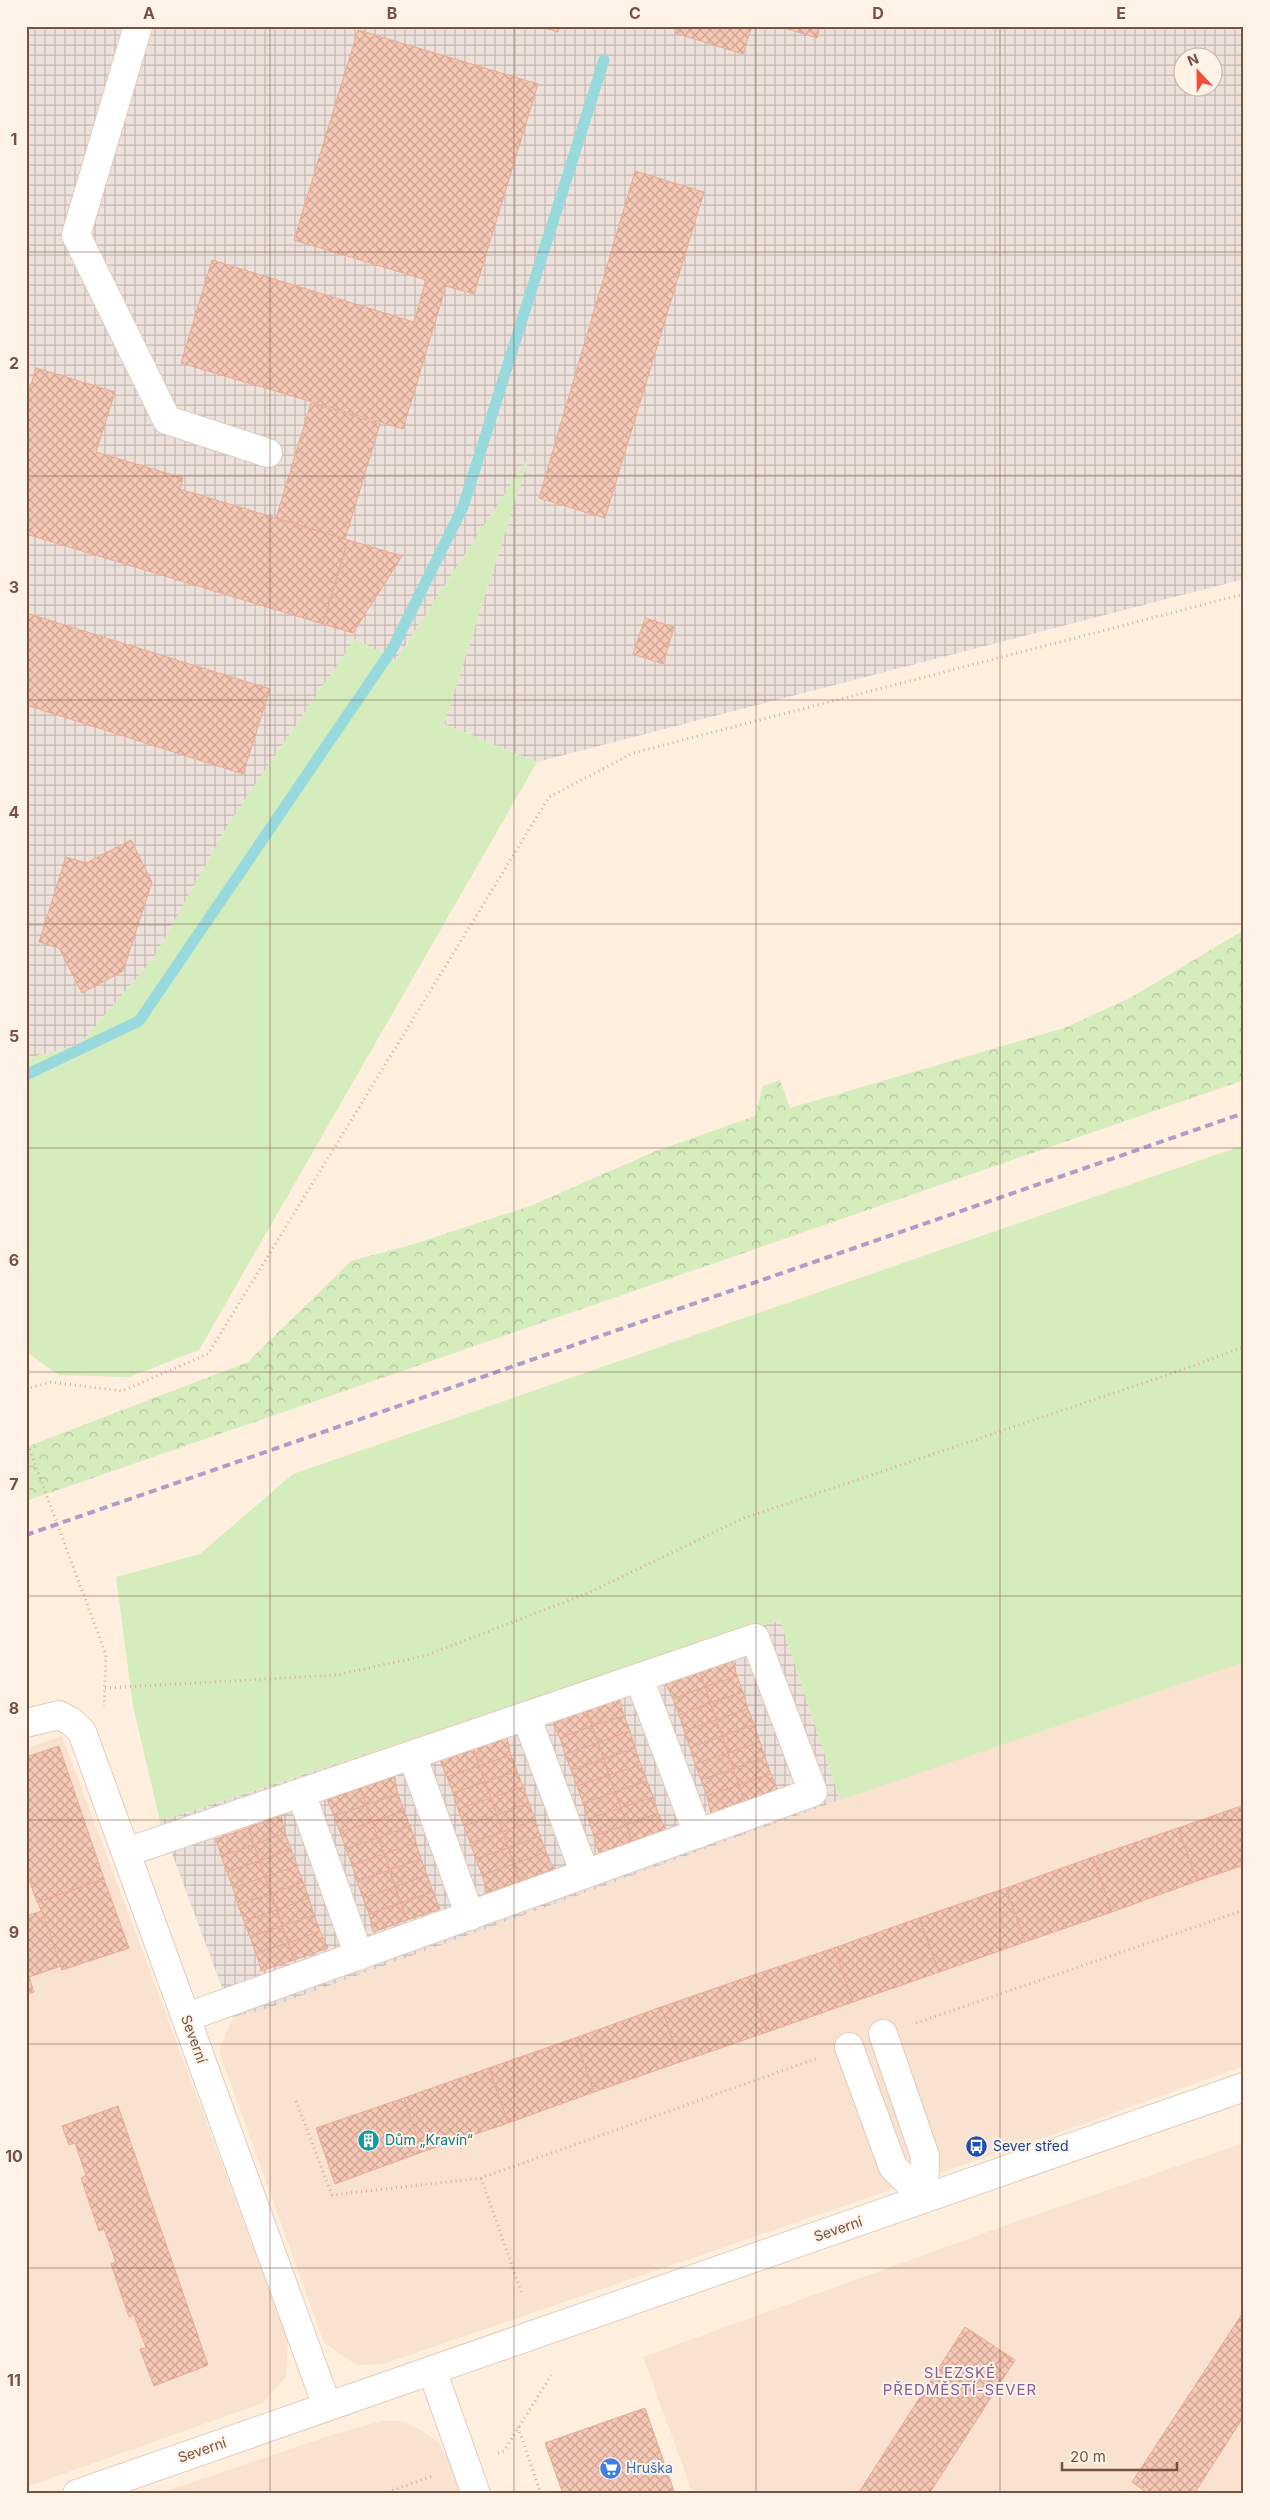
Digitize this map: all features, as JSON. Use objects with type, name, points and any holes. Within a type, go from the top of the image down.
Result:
[{"type":"street","points":[[138,26],[76,235],[167,420],[268,453]]},
{"type":"street","points":[[127,1852],[756,1638],[813,1792],[187,2017]]},
{"type":"street","points":[[639,1678],[698,1834]]},
{"type":"street","name":"Severní","points":[[26,1723],[58,1715],[72,1722],[82,1732],[327,2406]]},
{"type":"street","points":[[526,1716],[585,1874]]},
{"type":"street","points":[[412,1755],[470,1916]]},
{"type":"street","points":[[301,1793],[359,1956]]},
{"type":"street","points":[[883,2034],[925,2156],[924,2198]]},
{"type":"street","points":[[849,2047],[893,2167],[924,2198]]},
{"type":"street","name":"Severní","points":[[77,2494],[1244,2088]]},
{"type":"street","points":[[432,2370],[476,2494]]},
{"type":"path","points":[[26,1389],[51,1382],[122,1391],[208,1354],[550,797],[633,753],[1244,594]]},
{"type":"path","points":[[26,1440],[106,1655],[105,1688],[337,1675],[427,1655],[588,1593],[744,1518],[1160,1378],[1244,1347]]},
{"type":"path","points":[[296,2101],[332,2195],[386,2187]]},
{"type":"path","points":[[480,2178],[522,2294]]},
{"type":"path","points":[[504,2451],[551,2375]]},
{"type":"path","points":[[518,2426],[541,2494]]},
{"type":"path","points":[[383,2494],[442,2473]]},
{"type":"shaded area","points":[[26,26],[1244,26],[1244,579],[537,762],[444,724],[529,457],[396,660],[355,639],[231,820],[153,959],[80,1044],[26,1059]]},
{"type":"shaded area","points":[[780,1620],[840,1800],[265,2009],[233,2017],[160,1821]]},
{"type":"shaded area","points":[[1244,1659],[1244,2066],[1057,2133],[383,2364],[357,2365],[324,2343],[219,2051],[233,2017],[265,2009],[840,1800]]},
{"type":"shaded area","points":[[62,1736],[288,2340],[286,2377],[263,2403],[26,2487],[26,1749]]},
{"type":"shaded area","points":[[1244,2143],[1244,2494],[693,2494],[643,2357],[1004,2226]]},
{"type":"shaded area","points":[[382,2421],[401,2421],[419,2429],[438,2442],[451,2463],[461,2494],[158,2494],[329,2436]]},
{"type":"green space","points":[[530,455],[444,724],[537,762],[199,1350],[129,1377],[59,1375],[26,1352],[26,1059],[80,1044],[153,959],[231,820],[355,639],[396,660]]},
{"type":"green space","points":[[1244,930],[1244,1080],[26,1501],[26,1447],[248,1362],[351,1261],[414,1244],[530,1206],[656,1151],[755,1116],[763,1086],[780,1080],[790,1108],[1064,1028],[1130,998]]},
{"type":"green space","points":[[1244,1145],[1244,1662],[840,1800],[780,1620],[160,1821],[133,1706],[116,1577],[200,1554],[293,1474]]},
{"type":"building","points":[[539,26],[560,26],[558,32]]},
{"type":"building","points":[[677,26],[752,26],[743,54],[675,33]]},
{"type":"building","points":[[778,26],[820,26],[817,38]]},
{"type":"building","points":[[358,30],[538,84],[474,294],[446,286],[403,429],[181,363],[212,260],[414,322],[426,280],[294,240]]},
{"type":"building","points":[[635,171],[704,192],[605,518],[539,498]]},
{"type":"building","points":[[36,368],[115,392],[96,452],[183,478],[180,489],[348,540],[323,624],[26,534],[26,401]]},
{"type":"building","points":[[311,403],[380,424],[345,539],[276,518]]},
{"type":"building","points":[[348,540],[402,556],[353,633],[323,624]]},
{"type":"building","points":[[26,613],[270,689],[243,774],[26,705]]},
{"type":"building","points":[[645,618],[674,627],[663,664],[633,654]]},
{"type":"building","points":[[131,840],[152,882],[123,971],[82,993],[59,948],[39,942],[66,857],[86,863]]},
{"type":"building","points":[[732,1660],[737,1676],[705,1687],[699,1670]]},
{"type":"building","points":[[699,1670],[705,1687],[673,1699],[665,1682]]},
{"type":"building","points":[[737,1676],[743,1692],[710,1703],[705,1687]]},
{"type":"building","points":[[705,1687],[710,1703],[679,1715],[673,1699]]},
{"type":"building","points":[[743,1692],[748,1709],[716,1720],[710,1703]]},
{"type":"building","points":[[619,1697],[624,1716],[592,1726],[586,1710]]},
{"type":"building","points":[[710,1703],[716,1720],[684,1731],[679,1715]]},
{"type":"building","points":[[748,1709],[754,1725],[722,1736],[716,1720]]},
{"type":"building","points":[[586,1710],[592,1726],[560,1738],[552,1721]]},
{"type":"building","points":[[624,1716],[630,1731],[598,1743],[592,1726]]},
{"type":"building","points":[[716,1720],[722,1736],[690,1748],[684,1731]]},
{"type":"building","points":[[754,1725],[760,1742],[728,1753],[722,1736]]},
{"type":"building","points":[[592,1726],[598,1743],[565,1754],[560,1738]]},
{"type":"building","points":[[630,1731],[635,1748],[604,1759],[598,1743]]},
{"type":"building","points":[[722,1736],[728,1753],[695,1764],[690,1748]]},
{"type":"building","points":[[507,1737],[511,1755],[479,1766],[473,1748]]},
{"type":"building","points":[[760,1742],[765,1757],[733,1769],[728,1753]]},
{"type":"building","points":[[598,1743],[604,1759],[571,1770],[565,1754]]},
{"type":"building","points":[[59,1746],[104,1879],[37,1902],[26,1871],[26,1757]]},
{"type":"building","points":[[473,1748],[479,1766],[447,1777],[440,1760]]},
{"type":"building","points":[[635,1748],[641,1765],[609,1775],[604,1759]]},
{"type":"building","points":[[728,1753],[733,1769],[701,1780],[695,1764]]},
{"type":"building","points":[[511,1755],[517,1771],[485,1782],[479,1766]]},
{"type":"building","points":[[765,1757],[771,1774],[739,1785],[733,1769]]},
{"type":"building","points":[[604,1759],[609,1775],[577,1786],[571,1770]]},
{"type":"building","points":[[641,1765],[647,1781],[615,1792],[609,1775]]},
{"type":"building","points":[[479,1766],[485,1782],[453,1793],[447,1777]]},
{"type":"building","points":[[733,1769],[739,1785],[707,1796],[701,1780]]},
{"type":"building","points":[[517,1771],[523,1787],[491,1798],[485,1782]]},
{"type":"building","points":[[771,1774],[778,1791],[745,1802],[739,1785]]},
{"type":"building","points":[[609,1775],[615,1792],[583,1803],[577,1786]]},
{"type":"building","points":[[394,1776],[398,1794],[366,1805],[361,1788]]},
{"type":"building","points":[[647,1781],[653,1797],[621,1808],[615,1792]]},
{"type":"building","points":[[485,1782],[491,1798],[458,1809],[453,1793]]},
{"type":"building","points":[[739,1785],[745,1802],[711,1814],[707,1796]]},
{"type":"building","points":[[523,1787],[529,1803],[497,1815],[491,1798]]},
{"type":"building","points":[[361,1788],[366,1805],[334,1816],[327,1800]]},
{"type":"building","points":[[615,1792],[621,1808],[588,1819],[583,1803]]},
{"type":"building","points":[[398,1794],[404,1811],[372,1822],[366,1805]]},
{"type":"building","points":[[653,1797],[658,1813],[626,1825],[621,1808]]},
{"type":"building","points":[[491,1798],[497,1815],[464,1826],[458,1809]]},
{"type":"building","points":[[529,1803],[535,1820],[503,1832],[497,1815]]},
{"type":"building","points":[[366,1805],[372,1822],[340,1832],[334,1816]]},
{"type":"building","points":[[1244,1805],[1244,1865],[1197,1881],[1178,1828]]},
{"type":"building","points":[[621,1808],[626,1825],[594,1836],[588,1819]]},
{"type":"building","points":[[404,1811],[410,1826],[378,1838],[372,1822]]},
{"type":"building","points":[[658,1813],[666,1830],[632,1841],[626,1825]]},
{"type":"building","points":[[281,1815],[285,1833],[254,1845],[248,1828]]},
{"type":"building","points":[[497,1815],[503,1832],[470,1843],[464,1826]]},
{"type":"building","points":[[535,1820],[540,1836],[508,1848],[503,1832]]},
{"type":"building","points":[[372,1822],[378,1838],[346,1849],[340,1832]]},
{"type":"building","points":[[626,1825],[632,1841],[599,1854],[594,1836]]},
{"type":"building","points":[[410,1826],[416,1843],[384,1854],[378,1838]]},
{"type":"building","points":[[248,1828],[254,1845],[221,1856],[216,1839]]},
{"type":"building","points":[[1178,1828],[1197,1881],[1112,1912],[1093,1857]]},
{"type":"building","points":[[503,1832],[508,1848],[476,1859],[470,1843]]},
{"type":"building","points":[[285,1833],[291,1849],[259,1861],[254,1845]]},
{"type":"building","points":[[540,1836],[546,1852],[514,1864],[508,1848]]},
{"type":"building","points":[[378,1838],[384,1854],[352,1865],[346,1849]]},
{"type":"building","points":[[416,1843],[421,1859],[390,1870],[384,1854]]},
{"type":"building","points":[[254,1845],[259,1861],[227,1872],[221,1856]]},
{"type":"building","points":[[508,1848],[514,1864],[482,1875],[476,1859]]},
{"type":"building","points":[[291,1849],[297,1866],[265,1877],[259,1861]]},
{"type":"building","points":[[546,1852],[554,1869],[520,1881],[514,1864]]},
{"type":"building","points":[[384,1854],[390,1870],[357,1881],[352,1865]]},
{"type":"building","points":[[1093,1857],[1112,1912],[1025,1942],[1006,1888]]},
{"type":"building","points":[[421,1859],[427,1875],[395,1887],[390,1870]]},
{"type":"building","points":[[259,1861],[265,1877],[233,1888],[227,1872]]},
{"type":"building","points":[[514,1864],[520,1881],[486,1893],[482,1875]]},
{"type":"building","points":[[297,1866],[303,1882],[271,1894],[265,1877]]},
{"type":"building","points":[[390,1870],[395,1887],[363,1898],[357,1881]]},
{"type":"building","points":[[427,1875],[433,1892],[401,1903],[395,1887]]},
{"type":"building","points":[[265,1877],[271,1894],[238,1905],[233,1888]]},
{"type":"building","points":[[104,1879],[129,1948],[62,1970],[38,1902]]},
{"type":"building","points":[[303,1882],[309,1898],[277,1910],[271,1894]]},
{"type":"building","points":[[395,1887],[401,1903],[369,1914],[363,1898]]},
{"type":"building","points":[[1006,1888],[1025,1942],[939,1972],[919,1918]]},
{"type":"building","points":[[433,1892],[440,1909],[407,1920],[401,1903]]},
{"type":"building","points":[[271,1894],[277,1910],[244,1921],[238,1905]]},
{"type":"building","points":[[309,1898],[314,1915],[282,1926],[277,1910]]},
{"type":"building","points":[[401,1903],[407,1920],[373,1932],[369,1914]]},
{"type":"building","points":[[277,1910],[282,1926],[250,1937],[244,1921]]},
{"type":"building","points":[[42,1911],[61,1966],[29,1977],[34,1992],[26,1995],[26,1916]]},
{"type":"building","points":[[314,1915],[320,1931],[288,1943],[282,1926]]},
{"type":"building","points":[[919,1918],[939,1972],[853,2002],[834,1948]]},
{"type":"building","points":[[282,1926],[288,1943],[256,1953],[250,1937]]},
{"type":"building","points":[[320,1931],[328,1948],[294,1960],[288,1943]]},
{"type":"building","points":[[288,1943],[294,1960],[260,1971],[256,1953]]},
{"type":"building","points":[[834,1948],[853,2002],[767,2032],[748,1977]]},
{"type":"building","points":[[748,1977],[767,2032],[680,2062],[661,2007]]},
{"type":"building","points":[[661,2007],[680,2062],[594,2092],[575,2038]]},
{"type":"building","name":"Dům „Kravín“","points":[[575,2038],[594,2092],[508,2123],[489,2068]]},
{"type":"building","name":"Dům „Kravín“","points":[[489,2068],[508,2123],[422,2152],[404,2098]]},
{"type":"building","name":"Dům „Kravín“","points":[[404,2098],[422,2152],[335,2184],[316,2128]]},
{"type":"building","points":[[118,2106],[208,2365],[154,2386],[140,2349],[146,2348],[134,2315],[129,2317],[111,2264],[116,2262],[104,2229],[99,2231],[81,2178],[86,2175],[75,2143],[69,2145],[62,2126]]},
{"type":"building","points":[[1244,2311],[1244,2416],[1194,2494],[1149,2494],[1132,2482]]},
{"type":"building","points":[[965,2327],[1015,2360],[929,2494],[858,2494]]},
{"type":"building","name":"Hruška","points":[[645,2408],[675,2494],[563,2494],[545,2443]]},
{"type":"waterway","points":[[26,1075],[139,1021],[393,648],[463,507],[604,60]]},
{"type":"railway","points":[[26,1535],[1244,1113]]},
{"type":"place","name":"Dům „Kravín“","points":[[369,2140]]},
{"type":"place","name":"Sever střed","points":[[977,2146]]},
{"type":"place","name":"Hruška","points":[[610,2468]]},
{"type":"district","name":"SLEZSKÉ PŘEDMĚSTÍ-SEVER","points":[[960,2382]]}]
